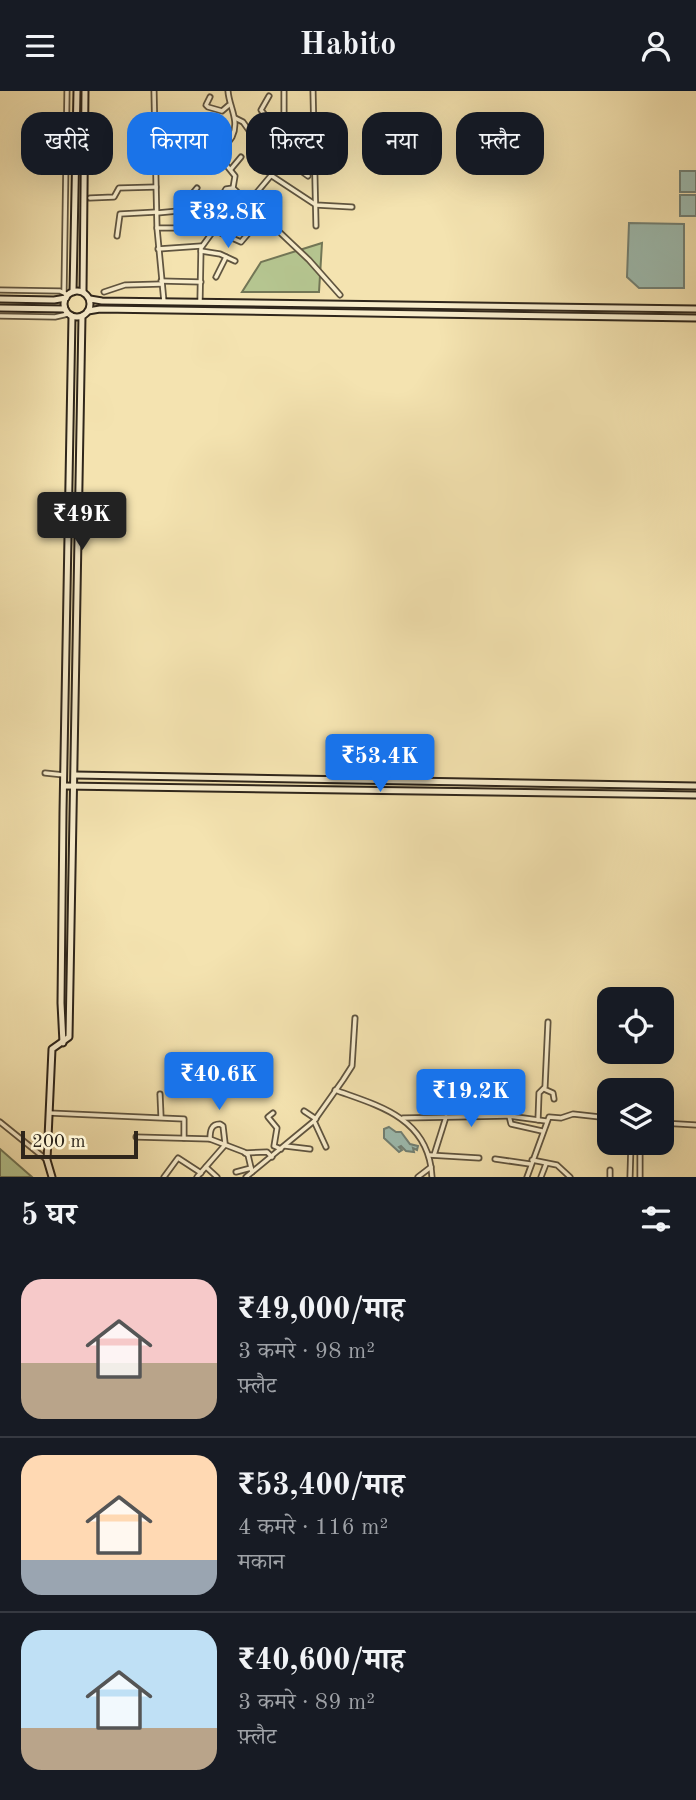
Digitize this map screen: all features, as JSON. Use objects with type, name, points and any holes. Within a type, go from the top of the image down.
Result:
[{"type":"street","points":[[63,1043],[61,1003],[69,313],[67,91]]},
{"type":"street","points":[[68,294],[77,91]]},
{"type":"street","points":[[85,91],[83,292],[90,299],[696,309]]},
{"type":"street","points":[[154,91],[157,228],[164,302]]},
{"type":"street","points":[[228,91],[229,105],[235,118],[232,136]]},
{"type":"street","points":[[284,91],[284,112]]},
{"type":"street","points":[[313,91],[316,226]]},
{"type":"street","points":[[263,112],[261,109],[269,96]]},
{"type":"street","points":[[210,97],[206,106],[222,111],[229,105]]},
{"type":"street","points":[[235,118],[246,126]]},
{"type":"street","points":[[232,168],[241,157]]},
{"type":"street","points":[[232,173],[235,177],[233,188]]},
{"type":"street","points":[[200,301],[202,248],[215,229],[272,176],[316,205],[352,207]]},
{"type":"street","points":[[90,198],[114,197],[119,188],[156,187]]},
{"type":"street","points":[[178,211],[197,188]]},
{"type":"street","points":[[220,199],[226,189],[233,188]]},
{"type":"street","points":[[233,188],[309,260],[340,295]]},
{"type":"street","points":[[191,197],[203,207],[228,216]]},
{"type":"street","points":[[203,207],[200,224],[238,241],[244,241],[263,216]]},
{"type":"street","points":[[117,236],[120,214],[178,211],[188,218],[187,228],[157,228]]},
{"type":"street","points":[[158,249],[202,248],[234,261]]},
{"type":"street","points":[[216,277],[226,257]]},
{"type":"street","points":[[104,292],[125,285],[201,282]]},
{"type":"street","points":[[0,290],[68,294],[83,292]]},
{"type":"street","points":[[0,299],[54,300],[68,294]]},
{"type":"street","points":[[89,311],[90,299]]},
{"type":"street","points":[[224,301],[225,311]]},
{"type":"street","points":[[0,308],[82,316],[89,311],[100,309],[696,318]]},
{"type":"street","points":[[0,316],[55,317],[69,313]]},
{"type":"street","points":[[52,1177],[47,1160],[52,1049],[69,1037],[82,316]]},
{"type":"street","points":[[45,773],[141,778],[696,786]]},
{"type":"street","points":[[141,778],[141,787]]},
{"type":"street","points":[[64,786],[696,795]]},
{"type":"street","points":[[246,1177],[315,1120],[352,1066],[355,1018]]},
{"type":"street","points":[[544,1089],[548,1022]]},
{"type":"street","points":[[538,1120],[540,1089],[553,1093],[554,1099]]},
{"type":"street","points":[[335,1090],[403,1118],[431,1155]]},
{"type":"street","points":[[160,1094],[161,1117]]},
{"type":"street","points":[[514,1103],[509,1116],[511,1124],[542,1131]]},
{"type":"street","points":[[304,1111],[315,1120],[326,1147]]},
{"type":"street","points":[[49,1113],[184,1119],[184,1138]]},
{"type":"street","points":[[273,1113],[268,1117],[277,1128],[274,1146],[310,1149]]},
{"type":"street","points":[[527,1177],[542,1131],[550,1116],[561,1118],[573,1114],[597,1117]]},
{"type":"street","points":[[403,1118],[509,1116],[546,1121]]},
{"type":"street","points":[[432,1177],[431,1155],[446,1117]]},
{"type":"street","points":[[0,1122],[47,1160]]},
{"type":"street","points":[[164,1177],[178,1158],[199,1175],[225,1145],[223,1126],[220,1124],[211,1129],[210,1139]]},
{"type":"street","points":[[674,1124],[696,1125]]},
{"type":"street","points":[[136,1137],[210,1139],[245,1153],[267,1152],[272,1157]]},
{"type":"street","points":[[245,1153],[252,1170]]},
{"type":"street","points":[[431,1155],[479,1158]]},
{"type":"street","points":[[630,1177],[631,1155]]},
{"type":"street","points":[[640,1155],[640,1177]]},
{"type":"street","points":[[495,1159],[557,1165],[570,1177]]},
{"type":"street","points":[[541,1177],[547,1164]]},
{"type":"street","points":[[206,1167],[217,1177]]},
{"type":"street","points":[[418,1177],[431,1167]]},
{"type":"street","points":[[236,1172],[252,1170]]},
{"type":"street","points":[[610,1170],[610,1177]]},
{"type":"green space","points":[[322,243],[319,292],[242,292],[261,262]]},
{"type":"green space","points":[[0,1149],[32,1177],[0,1177]]},
{"type":"water","points":[[680,171],[696,171],[696,192],[680,192]]},
{"type":"water","points":[[680,195],[696,195],[696,216],[680,216]]},
{"type":"water","points":[[629,223],[684,224],[684,288],[639,288],[627,277]]},
{"type":"water","points":[[389,1127],[401,1132],[410,1144],[418,1146],[417,1150],[413,1148],[414,1152],[406,1151],[401,1146],[399,1147],[402,1150],[399,1152],[384,1138],[384,1129]]}]
